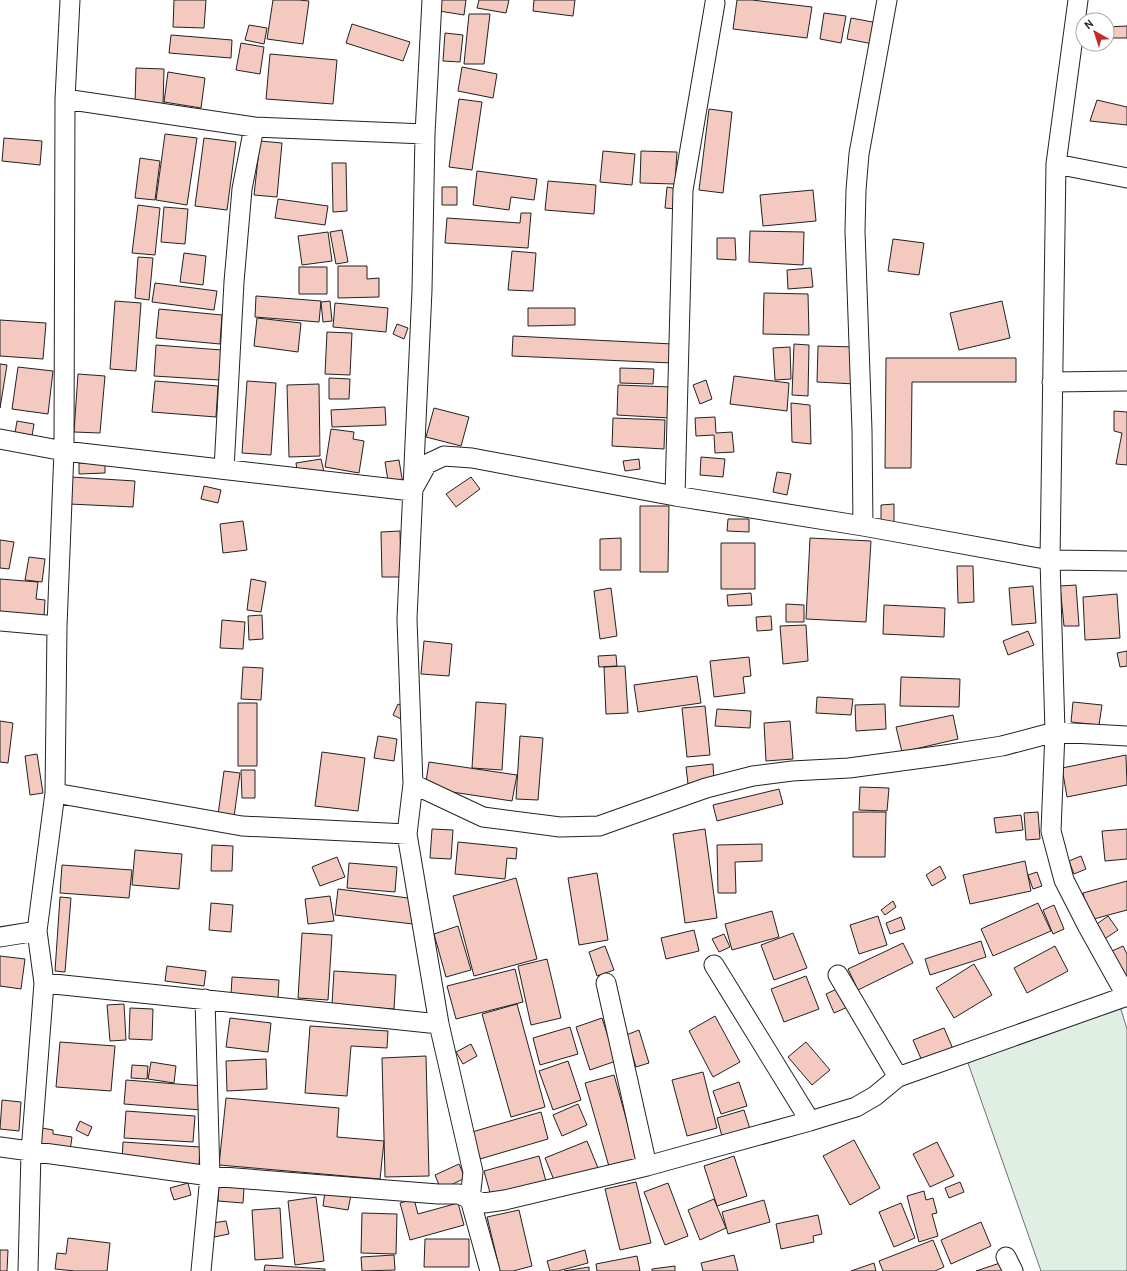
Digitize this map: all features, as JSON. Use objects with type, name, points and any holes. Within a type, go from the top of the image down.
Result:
[{"type":"street","points":[[28,1271],[31,1152],[44,984],[37,931],[55,793],[57,626],[64,451],[65,99],[70,0]]},
{"type":"street","points":[[432,0],[425,134],[422,290],[407,619],[413,784],[407,834],[439,1024],[473,1172],[470,1199],[490,1271]]},
{"type":"street","points":[[863,526],[862,430],[855,231],[856,190],[859,154],[887,0]]},
{"type":"street","points":[[0,1147],[210,1176],[438,1194],[459,1194],[484,1203],[504,1200],[647,1166],[856,1107],[875,1096],[898,1077],[1127,996],[1088,927],[1064,880],[1051,831],[1056,732],[1050,560],[1056,164],[1078,0]]},
{"type":"street","points":[[676,496],[683,190],[715,4]]},
{"type":"street","points":[[65,99],[254,127],[425,134]]},
{"type":"street","points":[[224,469],[242,189],[254,127]]},
{"type":"street","points":[[1056,164],[1127,178]]},
{"type":"street","points":[[1052,382],[1127,381]]},
{"type":"street","points":[[0,438],[64,451],[412,491]]},
{"type":"street","points":[[412,491],[427,464],[444,456],[472,458],[676,496],[863,526],[1050,560],[1127,561]]},
{"type":"street","points":[[0,620],[57,626]]},
{"type":"street","points":[[413,784],[483,818],[560,827],[598,826],[706,788],[753,776],[792,771],[849,768],[945,755],[1002,746],[1056,732],[1127,736]]},
{"type":"street","points":[[55,793],[242,826],[407,834]]},
{"type":"street","points":[[0,937],[37,931]]},
{"type":"street","points":[[714,965],[810,1121]]},
{"type":"street","points":[[838,975],[898,1077]]},
{"type":"street","points":[[606,983],[647,1166]]},
{"type":"street","points":[[44,984],[439,1024]]},
{"type":"street","points":[[201,1271],[210,1176],[204,999]]},
{"type":"green space","points":[[1119,1003],[1127,1029],[1127,1271],[1041,1271],[968,1063]]},
{"type":"building","points":[[174,0],[206,0],[204,28],[173,27]]},
{"type":"building","points":[[273,0],[309,1],[303,44],[267,39]]},
{"type":"building","points":[[441,0],[466,0],[464,15],[439,11]]},
{"type":"building","points":[[479,0],[509,0],[506,13],[477,8]]},
{"type":"building","points":[[534,0],[575,0],[573,16],[533,11]]},
{"type":"building","points":[[737,0],[752,0],[812,7],[807,38],[733,29]]},
{"type":"building","points":[[824,13],[846,16],[841,43],[820,39]]},
{"type":"building","points":[[469,14],[490,14],[484,64],[464,64]]},
{"type":"building","points":[[851,18],[878,23],[873,44],[847,39]]},
{"type":"building","points":[[352,24],[410,42],[403,61],[346,43]]},
{"type":"building","points":[[249,25],[267,28],[264,44],[245,40]]},
{"type":"building","points":[[1127,26],[1127,38],[1115,38],[1115,27]]},
{"type":"building","points":[[445,33],[463,35],[460,62],[443,61]]},
{"type":"building","points":[[171,35],[232,40],[231,58],[169,53]]},
{"type":"building","points":[[241,43],[264,47],[260,74],[236,70]]},
{"type":"building","points":[[270,54],[337,60],[333,104],[266,99]]},
{"type":"building","points":[[462,67],[497,74],[493,98],[458,91]]},
{"type":"building","points":[[136,68],[164,69],[163,105],[135,104]]},
{"type":"building","points":[[168,72],[205,78],[201,108],[164,102]]},
{"type":"building","points":[[459,99],[482,102],[472,170],[449,167]]},
{"type":"building","points":[[1097,100],[1127,107],[1127,125],[1090,121]]},
{"type":"building","points":[[709,109],[732,112],[723,193],[699,190]]},
{"type":"building","points":[[165,134],[197,138],[187,205],[156,200]]},
{"type":"building","points":[[4,138],[42,141],[40,165],[2,161]]},
{"type":"building","points":[[204,138],[236,142],[227,210],[195,206]]},
{"type":"building","points":[[260,141],[282,143],[277,197],[254,195]]},
{"type":"building","points":[[603,151],[635,154],[632,185],[600,182]]},
{"type":"building","points":[[641,151],[677,152],[675,184],[640,183]]},
{"type":"building","points":[[140,158],[160,161],[155,200],[135,198]]},
{"type":"building","points":[[332,163],[346,163],[347,211],[333,212]]},
{"type":"building","points":[[477,171],[537,179],[534,200],[511,197],[509,210],[473,205]]},
{"type":"building","points":[[548,181],[596,185],[594,214],[545,210]]},
{"type":"building","points":[[442,187],[457,187],[457,205],[442,205]]},
{"type":"building","points":[[667,187],[678,189],[676,209],[665,208]]},
{"type":"building","points":[[813,190],[816,221],[763,226],[760,195]]},
{"type":"building","points":[[278,199],[328,206],[325,225],[275,218]]},
{"type":"building","points":[[138,205],[160,208],[155,255],[132,253]]},
{"type":"building","points":[[164,207],[188,209],[185,244],[161,242]]},
{"type":"building","points":[[521,213],[531,213],[528,248],[445,243],[447,218],[520,223]]},
{"type":"building","points":[[342,230],[348,262],[336,264],[330,232]]},
{"type":"building","points":[[750,231],[804,232],[803,265],[749,262]]},
{"type":"building","points":[[328,232],[332,261],[302,265],[298,236]]},
{"type":"building","points":[[717,238],[735,238],[736,260],[717,259]]},
{"type":"building","points":[[893,239],[924,243],[919,275],[888,271]]},
{"type":"building","points":[[512,251],[536,253],[533,291],[508,290]]},
{"type":"building","points":[[184,253],[206,256],[203,285],[180,282]]},
{"type":"building","points":[[138,257],[153,258],[149,300],[135,298]]},
{"type":"building","points":[[338,266],[367,266],[367,279],[379,278],[379,297],[338,298]]},
{"type":"building","points":[[299,267],[327,267],[327,294],[299,294]]},
{"type":"building","points":[[811,268],[813,287],[788,289],[787,270]]},
{"type":"building","points":[[155,283],[217,291],[214,310],[152,302]]},
{"type":"building","points":[[764,293],[808,294],[809,335],[763,334]]},
{"type":"building","points":[[256,296],[321,301],[319,322],[255,317]]},
{"type":"building","points":[[115,301],[141,303],[136,371],[110,369]]},
{"type":"building","points":[[330,301],[332,321],[323,322],[321,302]]},
{"type":"building","points":[[1002,301],[1010,338],[959,350],[950,313]]},
{"type":"building","points":[[335,303],[388,308],[386,332],[333,327]]},
{"type":"building","points":[[528,308],[575,308],[575,325],[528,326]]},
{"type":"building","points":[[159,309],[222,315],[220,344],[156,338]]},
{"type":"building","points":[[257,318],[301,323],[298,352],[254,346]]},
{"type":"building","points":[[0,320],[46,323],[43,359],[0,356]]},
{"type":"building","points":[[397,324],[408,328],[404,339],[393,334]]},
{"type":"building","points":[[327,332],[352,333],[350,375],[325,374]]},
{"type":"building","points":[[513,336],[673,344],[672,363],[512,356]]},
{"type":"building","points":[[794,344],[809,345],[808,396],[792,395]]},
{"type":"building","points":[[156,345],[222,350],[219,380],[154,376]]},
{"type":"building","points":[[818,346],[857,347],[855,384],[817,382]]},
{"type":"building","points":[[790,347],[791,379],[775,380],[773,348]]},
{"type":"building","points":[[886,358],[1016,358],[1016,382],[912,382],[911,468],[885,468]]},
{"type":"building","points":[[0,364],[7,365],[0,408]]},
{"type":"building","points":[[18,367],[53,371],[48,414],[12,409]]},
{"type":"building","points":[[620,368],[654,369],[653,384],[620,383]]},
{"type":"building","points":[[78,374],[105,376],[100,433],[74,432]]},
{"type":"building","points":[[734,376],[789,383],[787,411],[730,404]]},
{"type":"building","points":[[329,378],[350,379],[349,399],[329,399]]},
{"type":"building","points":[[706,380],[712,399],[700,404],[693,385]]},
{"type":"building","points":[[155,381],[218,386],[216,417],[152,412]]},
{"type":"building","points":[[247,381],[276,383],[271,455],[242,453]]},
{"type":"building","points":[[319,384],[320,456],[289,457],[287,385]]},
{"type":"building","points":[[618,385],[671,387],[669,418],[617,415]]},
{"type":"building","points":[[791,403],[810,405],[811,444],[792,442]]},
{"type":"building","points":[[385,407],[386,425],[332,427],[331,410]]},
{"type":"building","points":[[434,408],[469,417],[461,446],[426,437]]},
{"type":"building","points":[[1114,411],[1127,412],[1127,465],[1116,464],[1122,433],[1114,431]]},
{"type":"building","points":[[715,417],[716,433],[732,432],[734,452],[715,453],[714,435],[696,436],[695,418]]},
{"type":"building","points":[[613,418],[665,420],[664,449],[612,446]]},
{"type":"building","points":[[17,421],[34,424],[32,436],[15,433]]},
{"type":"building","points":[[331,429],[354,432],[353,439],[364,441],[359,473],[325,467]]},
{"type":"building","points":[[701,457],[725,459],[723,477],[700,475]]},
{"type":"building","points":[[321,459],[324,472],[298,477],[296,463]]},
{"type":"building","points":[[639,459],[640,469],[625,471],[623,461]]},
{"type":"building","points":[[399,460],[403,484],[389,487],[385,462]]},
{"type":"building","points":[[79,463],[105,463],[105,473],[79,474]]},
{"type":"building","points":[[777,472],[791,474],[787,495],[773,492]]},
{"type":"building","points":[[71,477],[135,481],[133,507],[69,504]]},
{"type":"building","points":[[471,477],[480,489],[456,507],[446,494]]},
{"type":"building","points":[[204,486],[221,490],[218,503],[201,499]]},
{"type":"building","points":[[894,504],[894,524],[881,524],[881,505]]},
{"type":"building","points":[[640,506],[669,506],[668,572],[640,572]]},
{"type":"building","points":[[728,519],[749,519],[749,532],[727,531]]},
{"type":"building","points":[[243,521],[247,550],[223,553],[220,524]]},
{"type":"building","points":[[400,531],[401,577],[382,577],[381,532]]},
{"type":"building","points":[[621,538],[621,570],[600,570],[600,539]]},
{"type":"building","points":[[810,538],[871,541],[866,622],[806,619]]},
{"type":"building","points":[[0,540],[14,542],[9,569],[0,568]]},
{"type":"building","points":[[721,543],[755,543],[755,589],[721,589]]},
{"type":"building","points":[[29,557],[45,559],[42,582],[25,580]]},
{"type":"building","points":[[957,566],[973,566],[974,602],[958,603]]},
{"type":"building","points":[[0,579],[38,582],[36,599],[45,600],[44,616],[0,612]]},
{"type":"building","points":[[251,579],[266,582],[261,612],[247,610]]},
{"type":"building","points":[[1076,585],[1079,626],[1064,626],[1060,586]]},
{"type":"building","points":[[1033,586],[1036,623],[1012,625],[1009,588]]},
{"type":"building","points":[[611,588],[617,636],[600,639],[594,591]]},
{"type":"building","points":[[751,593],[752,605],[728,606],[727,595]]},
{"type":"building","points":[[1117,594],[1120,638],[1085,640],[1083,597]]},
{"type":"building","points":[[786,604],[804,605],[804,622],[786,622]]},
{"type":"building","points":[[884,605],[945,608],[944,637],[883,634]]},
{"type":"building","points":[[262,615],[263,639],[249,640],[248,616]]},
{"type":"building","points":[[771,616],[772,630],[757,631],[756,617]]},
{"type":"building","points":[[222,620],[245,622],[243,649],[220,648]]},
{"type":"building","points":[[806,625],[808,661],[783,664],[780,626]]},
{"type":"building","points":[[1028,631],[1034,645],[1008,655],[1003,641]]},
{"type":"building","points":[[424,641],[452,644],[449,676],[421,674]]},
{"type":"building","points":[[1127,651],[1127,666],[1120,667],[1117,653]]},
{"type":"building","points":[[616,655],[617,666],[599,667],[598,656]]},
{"type":"building","points":[[749,657],[751,676],[743,677],[745,693],[714,697],[710,661]]},
{"type":"building","points":[[625,666],[628,713],[606,714],[604,667]]},
{"type":"building","points":[[243,667],[263,668],[261,700],[241,699]]},
{"type":"building","points":[[697,676],[701,703],[638,712],[634,685]]},
{"type":"building","points":[[901,677],[960,679],[959,707],[900,706]]},
{"type":"building","points":[[817,697],[853,699],[851,715],[816,713]]},
{"type":"building","points":[[476,702],[506,704],[502,770],[472,768]]},
{"type":"building","points":[[1073,702],[1102,705],[1099,725],[1071,722]]},
{"type":"building","points":[[238,703],[257,703],[257,766],[238,766]]},
{"type":"building","points":[[398,704],[409,709],[403,720],[393,715]]},
{"type":"building","points":[[885,704],[886,729],[856,731],[855,705]]},
{"type":"building","points":[[705,706],[710,755],[687,757],[682,708]]},
{"type":"building","points":[[717,709],[751,711],[750,728],[715,726]]},
{"type":"building","points":[[953,715],[958,739],[902,752],[896,727]]},
{"type":"building","points":[[0,721],[13,723],[8,763],[0,762]]},
{"type":"building","points":[[790,721],[793,759],[766,761],[764,723]]},
{"type":"building","points":[[378,736],[397,739],[394,761],[374,758]]},
{"type":"building","points":[[520,736],[543,738],[538,800],[516,799]]},
{"type":"building","points":[[322,752],[365,758],[358,811],[315,806]]},
{"type":"building","points":[[37,754],[43,793],[30,795],[25,756]]},
{"type":"building","points":[[1126,755],[1127,785],[1067,797],[1062,768]]},
{"type":"building","points":[[429,762],[517,775],[512,801],[425,788]]},
{"type":"building","points":[[713,764],[714,781],[688,784],[686,767]]},
{"type":"building","points":[[241,770],[255,770],[255,798],[242,798]]},
{"type":"building","points":[[224,771],[240,773],[234,817],[218,815]]},
{"type":"building","points":[[860,787],[889,788],[887,811],[859,810]]},
{"type":"building","points":[[779,789],[783,804],[717,821],[713,805]]},
{"type":"building","points":[[853,812],[886,812],[885,857],[853,857]]},
{"type":"building","points":[[1038,812],[1040,839],[1026,840],[1024,813]]},
{"type":"building","points":[[1021,815],[1023,830],[996,833],[994,818]]},
{"type":"building","points":[[432,829],[453,830],[451,859],[430,858]]},
{"type":"building","points":[[705,829],[717,918],[685,923],[673,834]]},
{"type":"building","points":[[1127,829],[1127,859],[1105,861],[1102,831]]},
{"type":"building","points":[[458,842],[517,848],[516,859],[507,858],[505,879],[455,874]]},
{"type":"building","points":[[762,844],[762,861],[735,862],[736,893],[718,893],[717,845]]},
{"type":"building","points":[[212,845],[233,846],[232,871],[211,871]]},
{"type":"building","points":[[135,850],[182,854],[179,889],[132,885]]},
{"type":"building","points":[[1081,856],[1086,869],[1074,874],[1069,861]]},
{"type":"building","points":[[337,857],[345,877],[320,886],[312,867]]},
{"type":"building","points":[[1025,861],[1031,891],[970,904],[963,875]]},
{"type":"building","points":[[349,863],[397,867],[395,892],[347,888]]},
{"type":"building","points":[[62,865],[132,870],[129,898],[60,893]]},
{"type":"building","points":[[940,866],[946,878],[932,886],[926,875]]},
{"type":"building","points":[[1037,872],[1042,886],[1033,889],[1028,875]]},
{"type":"building","points":[[597,873],[608,940],[579,945],[568,878]]},
{"type":"building","points":[[516,878],[537,959],[474,976],[453,896]]},
{"type":"building","points":[[1127,881],[1127,910],[1090,920],[1083,893]]},
{"type":"building","points":[[338,889],[416,899],[413,924],[335,915]]},
{"type":"building","points":[[330,896],[334,921],[308,924],[305,899]]},
{"type":"building","points":[[60,897],[71,898],[65,972],[55,971]]},
{"type":"building","points":[[893,901],[896,907],[885,915],[881,910]]},
{"type":"building","points":[[211,903],[233,905],[231,932],[209,930]]},
{"type":"building","points":[[1038,903],[1051,931],[993,956],[981,929]]},
{"type":"building","points":[[1054,905],[1064,929],[1053,934],[1043,910]]},
{"type":"building","points":[[772,911],[779,937],[732,950],[725,924]]},
{"type":"building","points":[[878,916],[887,945],[859,954],[850,925]]},
{"type":"building","points":[[1108,916],[1118,930],[1103,940],[1094,926]]},
{"type":"building","points":[[901,917],[905,929],[890,934],[886,923]]},
{"type":"building","points":[[458,926],[471,970],[446,977],[434,934]]},
{"type":"building","points":[[694,930],[699,951],[666,959],[661,938]]},
{"type":"building","points":[[302,933],[332,935],[328,1000],[298,998]]},
{"type":"building","points":[[793,933],[807,968],[774,980],[761,945]]},
{"type":"building","points":[[724,934],[730,947],[719,952],[712,939]]},
{"type":"building","points":[[981,941],[986,957],[930,975],[925,959]]},
{"type":"building","points":[[903,943],[913,963],[858,990],[848,969]]},
{"type":"building","points":[[605,946],[614,970],[597,976],[589,952]]},
{"type":"building","points":[[1055,946],[1068,971],[1027,993],[1014,968]]},
{"type":"building","points":[[1123,946],[1127,954],[1127,975],[1125,977],[1112,951]]},
{"type":"building","points":[[0,956],[25,959],[21,989],[0,986]]},
{"type":"building","points":[[547,959],[561,1018],[531,1025],[518,966]]},
{"type":"building","points":[[974,964],[992,995],[954,1018],[936,988]]},
{"type":"building","points":[[167,966],[206,971],[204,986],[165,981]]},
{"type":"building","points":[[515,969],[523,1002],[456,1019],[447,986]]},
{"type":"building","points":[[334,971],[396,975],[394,1009],[332,1005]]},
{"type":"building","points":[[806,976],[819,1009],[784,1022],[771,989]]},
{"type":"building","points":[[232,977],[279,980],[278,998],[231,995]]},
{"type":"building","points":[[841,987],[850,1006],[834,1013],[826,994]]},
{"type":"building","points":[[124,1004],[126,1040],[110,1041],[107,1005]]},
{"type":"building","points":[[517,1004],[545,1107],[511,1117],[482,1014]]},
{"type":"building","points":[[130,1008],[153,1009],[152,1040],[129,1039]]},
{"type":"building","points":[[715,1016],[740,1062],[713,1077],[689,1031]]},
{"type":"building","points":[[230,1018],[271,1023],[268,1052],[226,1047]]},
{"type":"building","points":[[602,1018],[616,1061],[590,1070],[576,1027]]},
{"type":"building","points":[[310,1026],[388,1031],[387,1048],[351,1046],[347,1096],[305,1093]]},
{"type":"building","points":[[570,1027],[578,1054],[540,1065],[533,1038]]},
{"type":"building","points":[[944,1028],[953,1049],[922,1061],[913,1040]]},
{"type":"building","points":[[639,1030],[649,1063],[636,1067],[626,1035]]},
{"type":"building","points":[[60,1042],[115,1046],[111,1091],[56,1087]]},
{"type":"building","points":[[806,1042],[830,1070],[812,1085],[788,1057]]},
{"type":"building","points":[[471,1044],[477,1056],[463,1064],[456,1052]]},
{"type":"building","points":[[426,1056],[429,1176],[385,1177],[382,1058]]},
{"type":"building","points":[[266,1059],[267,1089],[227,1091],[226,1061]]},
{"type":"building","points":[[568,1061],[581,1100],[553,1110],[539,1071]]},
{"type":"building","points":[[151,1062],[176,1066],[174,1083],[148,1079]]},
{"type":"building","points":[[132,1065],[148,1066],[147,1079],[131,1078]]},
{"type":"building","points":[[703,1072],[717,1128],[687,1136],[672,1080]]},
{"type":"building","points":[[614,1075],[638,1161],[610,1170],[585,1083]]},
{"type":"building","points":[[126,1080],[203,1086],[201,1110],[124,1104]]},
{"type":"building","points":[[739,1082],[747,1106],[721,1114],[713,1091]]},
{"type":"building","points":[[226,1098],[339,1108],[337,1137],[384,1141],[380,1179],[219,1165]]},
{"type":"building","points":[[2,1100],[21,1102],[19,1131],[0,1129]]},
{"type":"building","points":[[578,1104],[587,1125],[562,1136],[553,1115]]},
{"type":"building","points":[[744,1110],[751,1132],[723,1140],[717,1118]]},
{"type":"building","points":[[126,1111],[195,1116],[193,1142],[124,1138]]},
{"type":"building","points":[[541,1112],[548,1139],[480,1159],[472,1132]]},
{"type":"building","points":[[80,1121],[92,1127],[88,1136],[76,1130]]},
{"type":"building","points":[[42,1128],[53,1130],[53,1134],[72,1137],[70,1151],[39,1146]]},
{"type":"building","points":[[854,1140],[880,1188],[850,1205],[823,1156]]},
{"type":"building","points":[[587,1141],[598,1168],[556,1185],[545,1158]]},
{"type":"building","points":[[123,1142],[200,1147],[199,1165],[122,1160]]},
{"type":"building","points":[[937,1142],[954,1176],[930,1187],[913,1154]]},
{"type":"building","points":[[539,1156],[547,1185],[492,1200],[484,1171]]},
{"type":"building","points":[[734,1156],[747,1196],[717,1206],[704,1166]]},
{"type":"building","points":[[459,1164],[465,1178],[441,1190],[435,1175]]},
{"type":"building","points":[[636,1182],[651,1243],[620,1250],[605,1189]]},
{"type":"building","points":[[960,1182],[964,1192],[949,1198],[945,1188]]},
{"type":"building","points":[[188,1183],[191,1195],[174,1200],[170,1188]]},
{"type":"building","points":[[668,1183],[688,1236],[665,1245],[644,1192]]},
{"type":"building","points":[[219,1186],[244,1188],[243,1203],[218,1201]]},
{"type":"building","points":[[924,1191],[926,1200],[933,1198],[937,1213],[932,1214],[938,1236],[919,1242],[907,1196]]},
{"type":"building","points":[[325,1192],[351,1195],[348,1210],[323,1206]]},
{"type":"building","points":[[316,1197],[324,1261],[295,1265],[288,1201]]},
{"type":"building","points":[[414,1199],[418,1214],[458,1203],[464,1225],[410,1240],[400,1203]]},
{"type":"building","points":[[714,1199],[726,1228],[700,1240],[688,1210]]},
{"type":"building","points":[[764,1200],[770,1222],[728,1234],[722,1212]]},
{"type":"building","points":[[901,1203],[915,1238],[894,1247],[879,1212]]},
{"type":"building","points":[[280,1208],[283,1258],[255,1260],[252,1210]]},
{"type":"building","points":[[519,1210],[532,1266],[513,1271],[500,1271],[487,1217]]},
{"type":"building","points":[[362,1213],[397,1214],[396,1254],[361,1253]]},
{"type":"building","points":[[818,1215],[822,1234],[813,1236],[814,1242],[781,1249],[776,1224]]},
{"type":"building","points":[[226,1221],[229,1234],[214,1237],[212,1223]]},
{"type":"building","points":[[981,1222],[991,1246],[951,1264],[941,1240]]},
{"type":"building","points":[[68,1238],[110,1243],[107,1271],[75,1271],[55,1269],[57,1253],[66,1254]]},
{"type":"building","points":[[425,1239],[469,1239],[469,1267],[424,1267]]},
{"type":"building","points":[[933,1240],[944,1267],[935,1271],[883,1271],[879,1261]]},
{"type":"building","points":[[0,1250],[8,1250],[7,1271],[0,1271]]},
{"type":"building","points":[[585,1250],[588,1263],[558,1271],[550,1271],[547,1261]]},
{"type":"building","points":[[394,1255],[395,1270],[362,1271],[361,1257]]},
{"type":"building","points":[[734,1255],[738,1271],[703,1271],[701,1263]]},
{"type":"building","points":[[637,1256],[640,1271],[597,1271],[596,1264]]},
{"type":"building","points":[[1006,1261],[1009,1271],[976,1271]]},
{"type":"building","points":[[874,1263],[876,1271],[851,1271]]},
{"type":"building","points":[[265,1265],[325,1269],[325,1271],[264,1271]]},
{"type":"building","points":[[675,1266],[675,1271],[652,1271],[652,1269]]},
{"type":"building","points":[[589,1267],[589,1271],[564,1271]]}]
